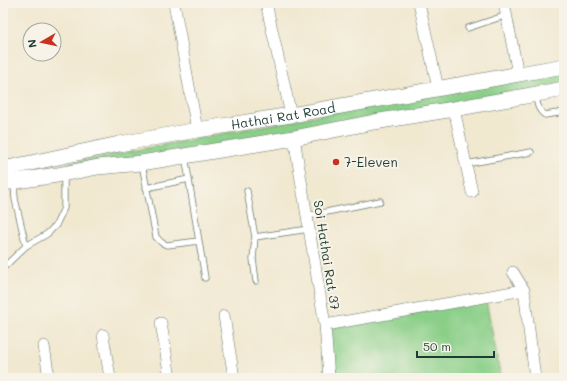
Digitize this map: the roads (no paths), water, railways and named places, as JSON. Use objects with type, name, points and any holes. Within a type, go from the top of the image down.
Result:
[{"type":"main road","name":"Hathai Rat Road","points":[[3,169],[119,144],[564,66]]},
{"type":"main road","name":"Hathai Rat Road","points":[[8,182],[98,167],[185,156],[294,138],[374,122],[564,90]]},
{"type":"street","points":[[174,3],[197,130]]},
{"type":"street","points":[[266,3],[291,115]]},
{"type":"street","points":[[419,3],[438,88]]},
{"type":"street","points":[[504,3],[518,74]]},
{"type":"street","points":[[454,109],[472,192]]},
{"type":"street","name":"Soi Hathai Rat 37","points":[[294,138],[325,325],[329,378]]},
{"type":"street","points":[[513,272],[524,290],[535,378]]},
{"type":"street","points":[[325,325],[524,290]]},
{"type":"street","points":[[224,316],[234,378]]},
{"type":"street","points":[[161,323],[170,378]]},
{"type":"street","points":[[103,335],[110,378]]},
{"type":"street","points":[[44,346],[49,378]]},
{"type":"lane","points":[[468,28],[507,15]]},
{"type":"lane","points":[[535,95],[538,107],[545,115],[564,112]]},
{"type":"lane","points":[[466,164],[531,152]]},
{"type":"lane","points":[[185,156],[206,278]]},
{"type":"lane","points":[[141,162],[156,237],[162,243],[167,245],[199,240]]},
{"type":"lane","points":[[3,268],[26,246],[47,234],[56,225],[64,208],[64,173]]},
{"type":"lane","points":[[146,188],[189,179]]},
{"type":"lane","points":[[8,182],[15,199],[26,246]]},
{"type":"lane","points":[[247,191],[254,237],[253,259],[256,281]]},
{"type":"lane","points":[[307,216],[380,201]]},
{"type":"lane","points":[[254,237],[309,229]]},
{"type":"place","name":"7-Eleven","points":[[336,162]]}]
